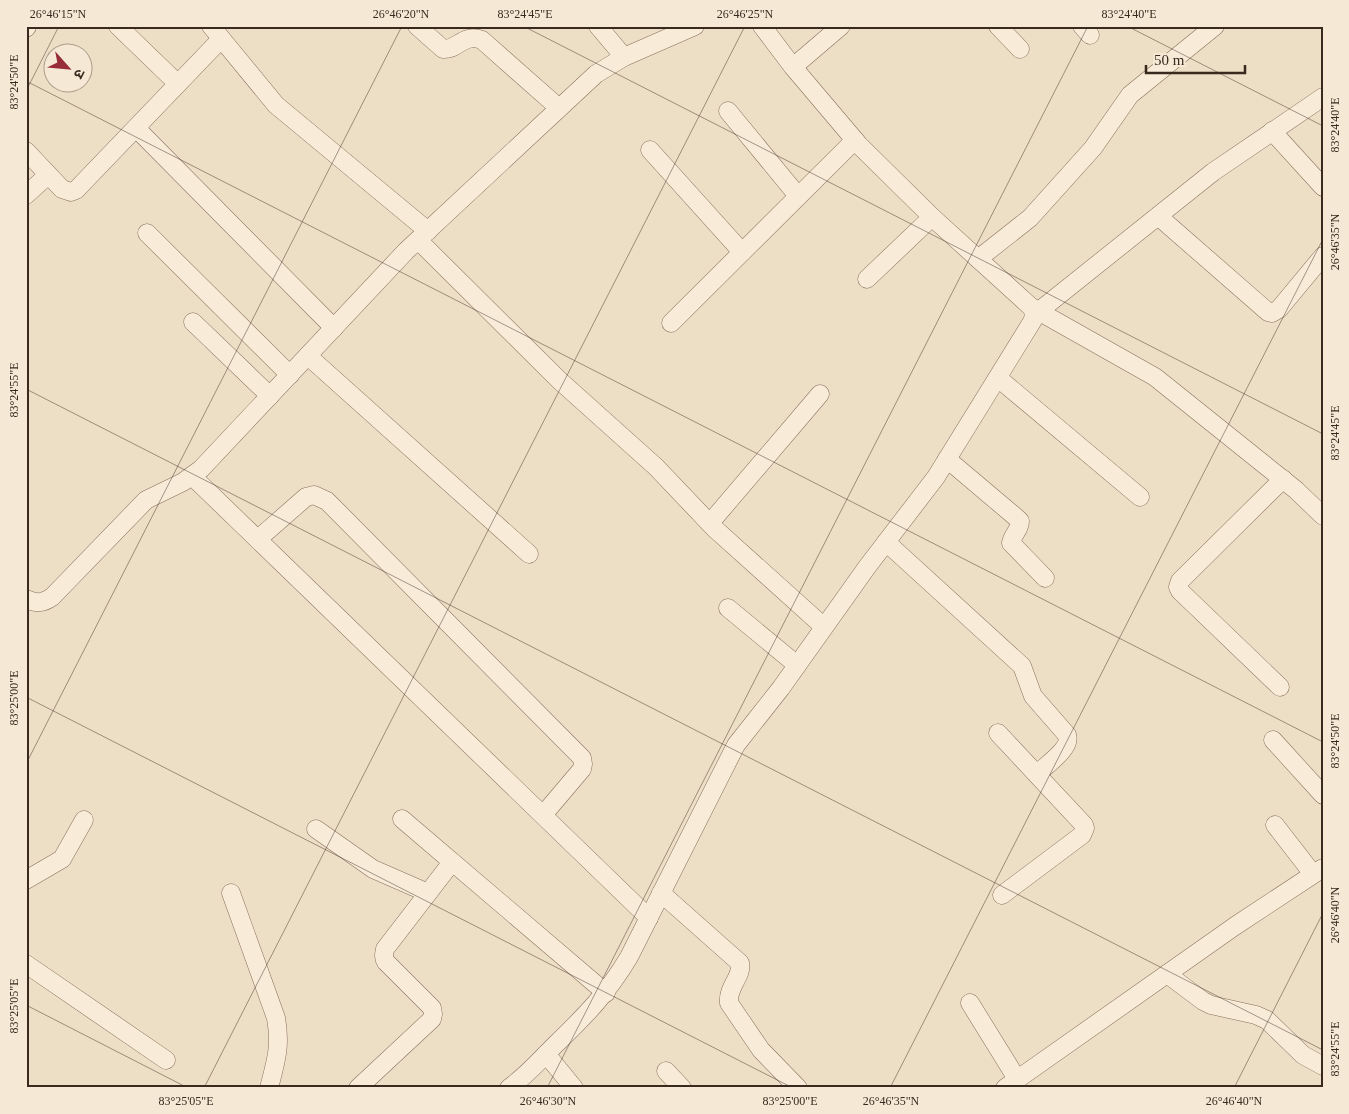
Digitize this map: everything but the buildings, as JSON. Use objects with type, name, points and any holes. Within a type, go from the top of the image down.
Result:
[{"type":"street","points":[[118,26],[178,84]]},
{"type":"street","points":[[417,26],[443,49],[448,50],[466,39],[476,37],[482,40],[560,108]]},
{"type":"street","points":[[598,26],[624,56]]},
{"type":"street","points":[[26,600],[37,603],[44,602],[52,597],[146,500],[192,476],[201,469],[423,236],[596,74],[624,56],[695,26]]},
{"type":"street","points":[[762,26],[855,140],[932,217],[1035,309],[1155,377],[1283,479],[1308,500],[1323,516]]},
{"type":"street","points":[[794,67],[841,26]]},
{"type":"street","points":[[998,26],[1020,49]]},
{"type":"street","points":[[978,259],[1030,218],[1093,148],[1130,95],[1216,26]]},
{"type":"street","points":[[26,151],[62,189],[71,192],[76,190],[178,84],[216,32],[276,105],[423,236],[555,376],[656,467],[710,523],[824,627]]},
{"type":"street","points":[[509,1088],[523,1077],[606,993],[629,957],[727,760],[744,734],[797,666],[886,542],[929,487],[1033,320],[1035,309],[1213,172],[1323,97]]},
{"type":"street","points":[[728,111],[798,196]]},
{"type":"street","points":[[136,128],[334,328]]},
{"type":"street","points":[[1272,131],[1323,187]]},
{"type":"street","points":[[671,323],[855,140]]},
{"type":"street","points":[[650,150],[742,252]]},
{"type":"street","points":[[26,195],[48,175]]},
{"type":"street","points":[[1158,216],[1272,314],[1279,309],[1323,256]]},
{"type":"street","points":[[867,279],[932,217]]},
{"type":"street","points":[[147,232],[290,374]]},
{"type":"street","points":[[193,322],[270,396]]},
{"type":"street","points":[[308,356],[529,554]]},
{"type":"street","points":[[998,378],[1140,497]]},
{"type":"street","points":[[710,523],[820,394]]},
{"type":"street","points":[[947,459],[1018,519],[1020,526],[1011,543],[1045,578]]},
{"type":"street","points":[[192,476],[649,918]]},
{"type":"street","points":[[1280,687],[1178,587],[1180,580],[1283,479]]},
{"type":"street","points":[[258,540],[306,497],[314,495],[326,501],[582,758],[582,769],[543,815]]},
{"type":"street","points":[[886,542],[1022,666],[1033,696],[1067,735],[1066,747],[1037,774]]},
{"type":"street","points":[[728,608],[797,666]]},
{"type":"street","points":[[998,733],[1084,825],[1082,835],[1002,895]]},
{"type":"street","points":[[1273,740],[1323,795]]},
{"type":"street","points":[[402,819],[606,993]]},
{"type":"street","points":[[26,880],[62,859],[84,820]]},
{"type":"street","points":[[970,1003],[1011,1084],[1235,926],[1318,871],[1275,825]]},
{"type":"street","points":[[316,829],[373,869],[428,893]]},
{"type":"street","points":[[358,1088],[432,1019],[434,1014],[432,1008],[384,958],[385,949],[452,862]]},
{"type":"street","points":[[232,893],[276,1018],[279,1033],[278,1050],[269,1088]]},
{"type":"street","points":[[661,893],[740,963],[740,970],[728,995],[728,1003],[761,1050],[798,1088]]},
{"type":"street","points":[[26,964],[166,1060]]},
{"type":"street","points":[[1167,974],[1203,1001],[1256,1015],[1267,1020],[1303,1055],[1323,1066]]},
{"type":"street","points":[[546,1054],[574,1088]]},
{"type":"street","points":[[666,1071],[682,1088]]}]
